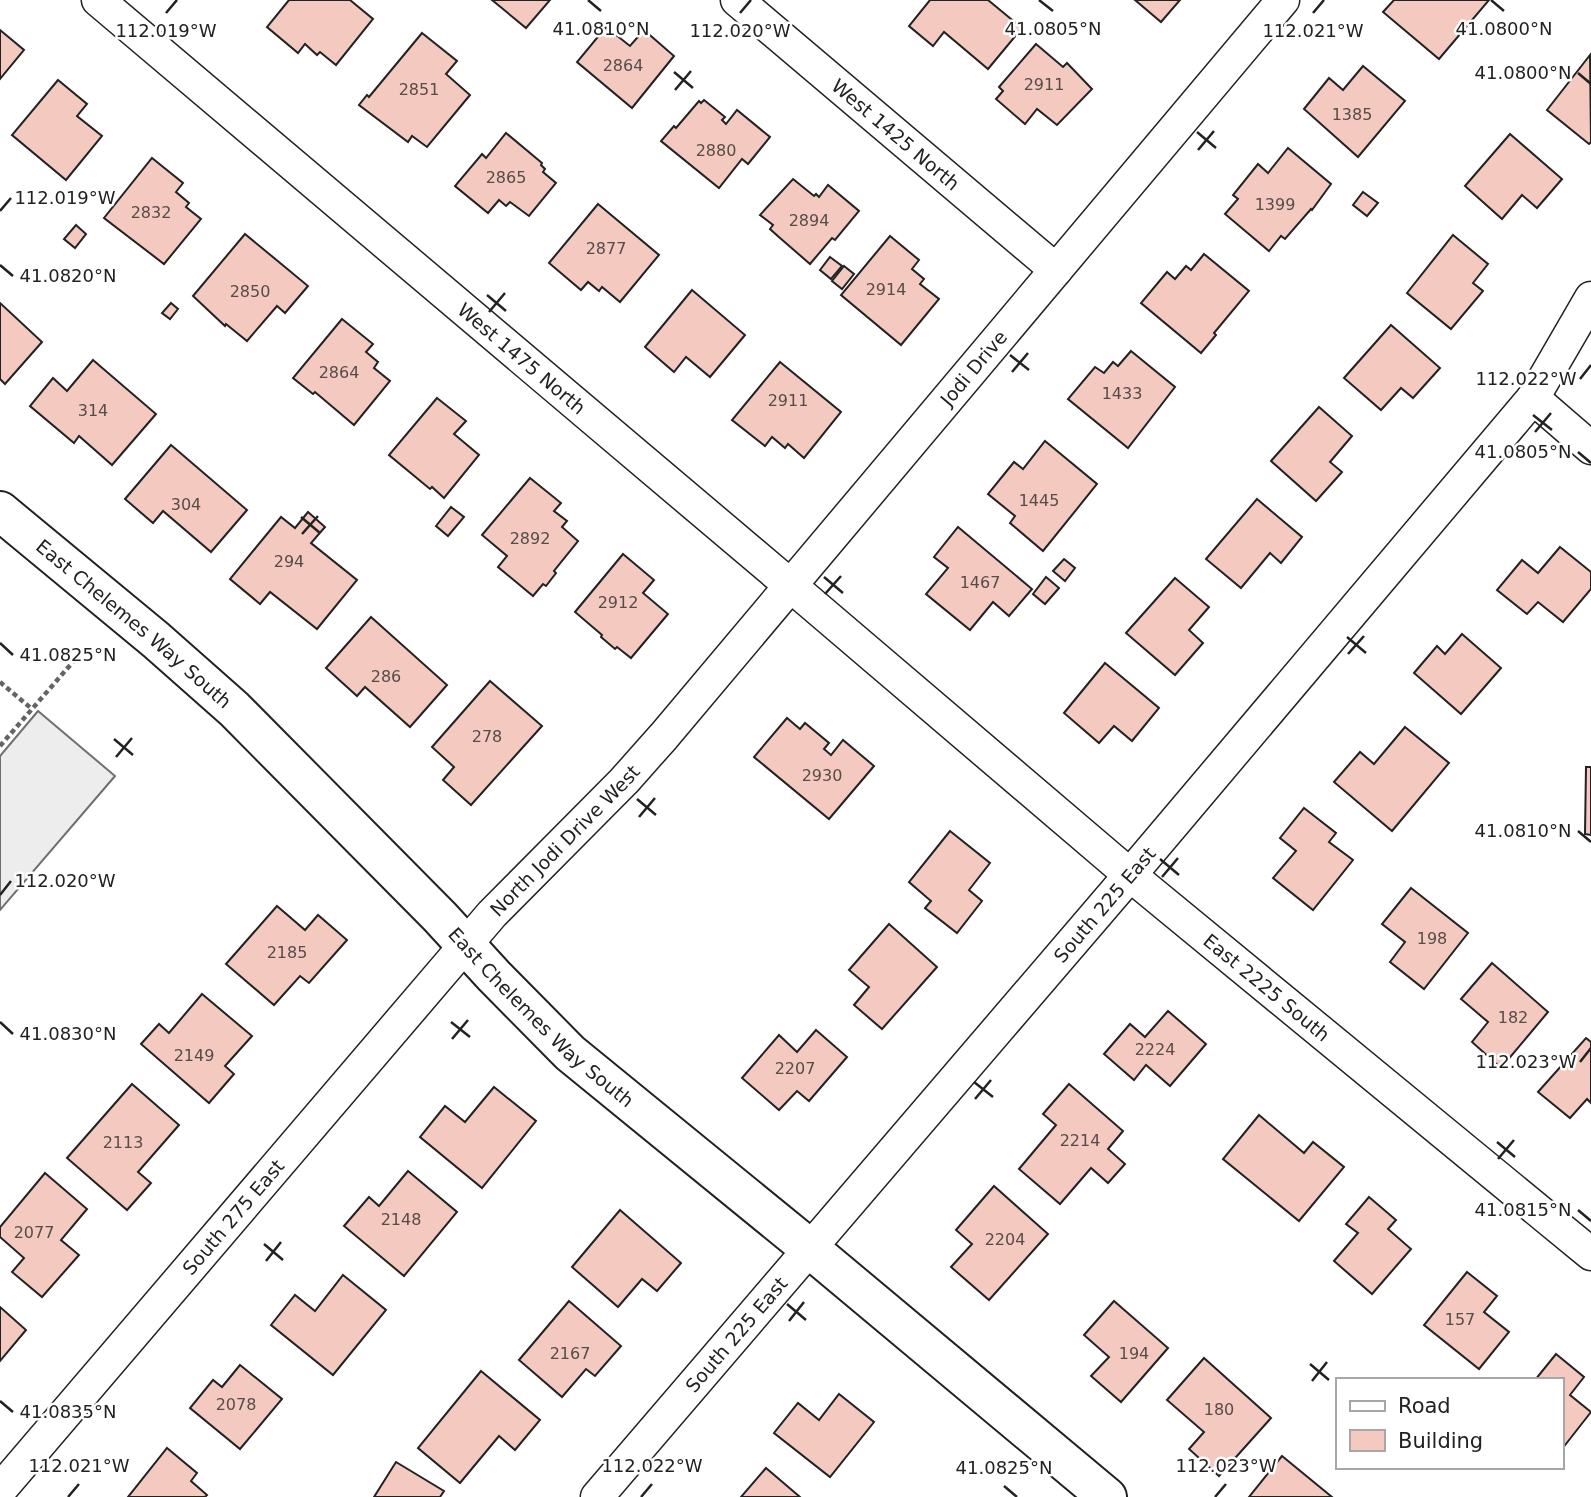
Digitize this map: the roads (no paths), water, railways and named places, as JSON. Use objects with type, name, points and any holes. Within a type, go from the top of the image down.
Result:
[{"type":"street","name":"West 1475 North","points":[[98,0],[946,717]]},
{"type":"street","name":"West 1425 North","points":[[737,0],[1056,270]]},
{"type":"street","name":"Jodi Drive","points":[[664,736],[1283,0]]},
{"type":"street","name":"South 225 East","points":[[597,1497],[1130,875],[1533,398],[1591,298]]},
{"type":"street","points":[[1533,398],[1591,448]]},
{"type":"street","name":"East Chelemes Way South","points":[[0,511],[156,640],[234,709],[570,1053],[1107,1497]]},
{"type":"street","name":"East 2225 South","points":[[946,717],[1130,875],[1591,1254]]},
{"type":"street","name":"North Jodi Drive West","points":[[465,944],[624,781],[664,736]]},
{"type":"street","name":"South 275 East","points":[[0,1490],[465,944]]}]
